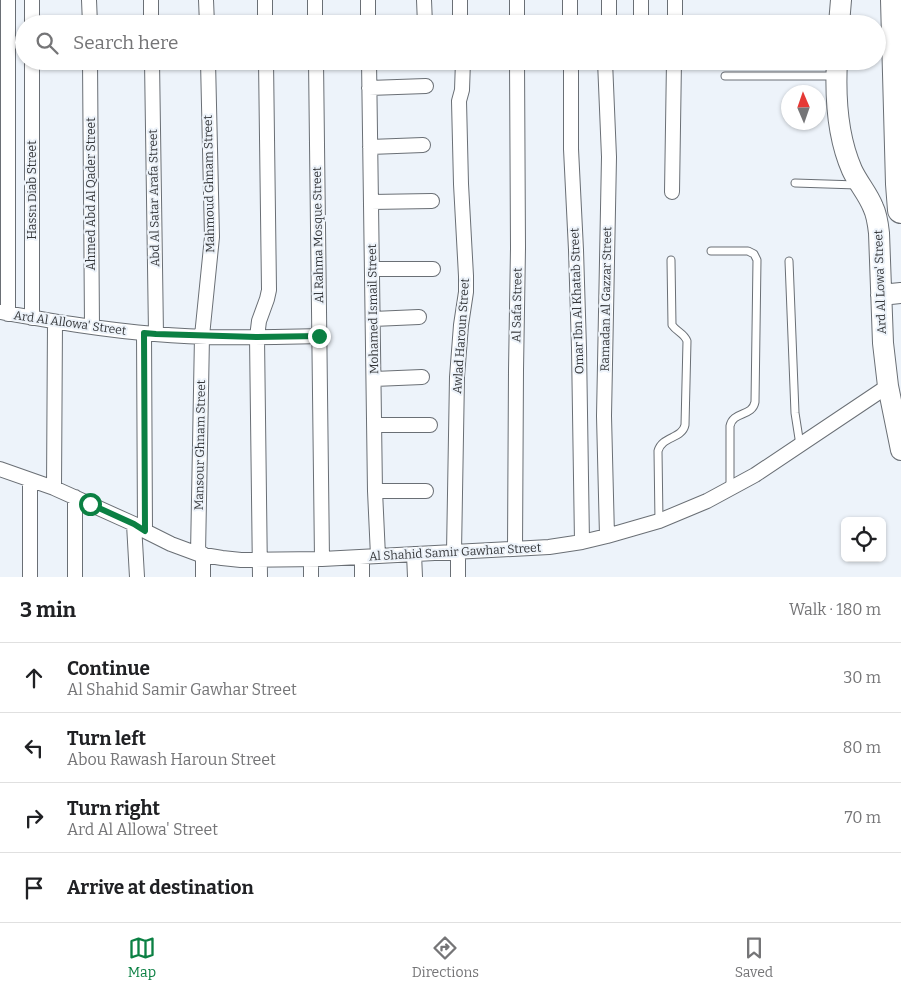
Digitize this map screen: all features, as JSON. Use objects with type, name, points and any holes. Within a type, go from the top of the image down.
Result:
[{"type":"highway","points":[[894,0],[901,210]]},
{"type":"street","points":[[4,313],[8,0]]},
{"type":"street","points":[[32,0],[32,15]]},
{"type":"street","points":[[89,0],[90,15]]},
{"type":"street","points":[[151,0],[151,15]]},
{"type":"street","points":[[206,0],[207,15]]},
{"type":"street","points":[[265,0],[265,15]]},
{"type":"street","points":[[315,0],[315,15]]},
{"type":"street","points":[[368,0],[368,15]]},
{"type":"street","points":[[424,0],[425,15]]},
{"type":"street","points":[[460,0],[460,15]]},
{"type":"street","points":[[517,0],[517,15]]},
{"type":"street","points":[[570,0],[570,15]]},
{"type":"street","points":[[609,0],[609,15]]},
{"type":"street","points":[[640,15],[641,0]]},
{"type":"street","points":[[675,0],[675,15]]},
{"type":"street","points":[[840,15],[841,0]]},
{"type":"street","name":"Hassn Diab Street","points":[[32,70],[32,318]]},
{"type":"street","name":"Ahmed Abd Al Qader Street","points":[[90,70],[92,326]]},
{"type":"street","name":"Abd Al Satar Arafa Street","points":[[137,577],[150,334],[152,70]]},
{"type":"street","name":"Mahmoud Ghnam Street","points":[[202,336],[212,237],[208,70]]},
{"type":"street","points":[[260,577],[257,337],[259,321],[269,290],[266,70]]},
{"type":"street","name":"Al Rahma Mosque Street","points":[[311,577],[317,560],[319,336],[316,70]]},
{"type":"street","name":"Mohamed Ismail Street","points":[[369,70],[375,491],[378,556]]},
{"type":"street","name":"Awlad Haroun Street","points":[[458,577],[456,552],[457,377],[466,276],[458,101],[462,90],[463,70]]},
{"type":"street","name":"Al Safa Street","points":[[514,549],[518,248],[517,70]]},
{"type":"street","name":"Omar Ibn Al Khatab Street","points":[[570,70],[571,149],[579,348],[582,542]]},
{"type":"street","name":"Ramadan Al Gazzar Street","points":[[605,70],[608,157],[604,416],[607,536]]},
{"type":"street","points":[[672,192],[674,70]]},
{"type":"street","name":"Ard Al Lowa' Street","points":[[837,70],[837,105],[841,138],[852,170],[873,207],[877,220],[883,343],[888,386],[901,450]]},
{"type":"street","points":[[369,88],[426,86]]},
{"type":"street","points":[[370,147],[422,145]]},
{"type":"street","points":[[371,202],[432,201]]},
{"type":"street","points":[[372,269],[432,269]]},
{"type":"street","points":[[880,295],[901,293]]},
{"type":"street","name":"Ard Al Allowa' Street","points":[[4,313],[55,322],[150,334],[257,337],[319,336]]},
{"type":"street","points":[[373,319],[419,317]]},
{"type":"street","points":[[54,488],[55,322]]},
{"type":"street","name":"Mansour Ghnam Street","points":[[202,336],[201,554],[203,577]]},
{"type":"street","points":[[374,379],[422,377]]},
{"type":"street","name":"Al Shahid Samir Gawhar Street","points":[[0,469],[54,488],[171,544],[201,554],[241,560],[317,560],[549,546],[582,542],[607,536],[659,521],[707,501],[755,475],[888,386]]},
{"type":"street","points":[[374,425],[430,425]]},
{"type":"street","points":[[30,480],[30,577]]},
{"type":"street","points":[[375,491],[426,491]]},
{"type":"street","points":[[75,498],[75,577]]},
{"type":"street","points":[[414,554],[415,577]]},
{"type":"street","points":[[362,557],[362,577]]},
{"type":"lane","points":[[725,76],[821,70]]},
{"type":"lane","points":[[795,183],[860,185]]},
{"type":"lane","points":[[711,251],[751,252],[757,260],[755,402],[751,410],[731,421],[730,488]]},
{"type":"lane","points":[[659,521],[659,446],[682,432],[685,424],[687,342],[684,335],[672,325],[671,260]]},
{"type":"lane","points":[[789,261],[795,413],[800,444]]},
{"type":"route","points":[[90,504],[145,531],[144,333],[257,337],[319,336]]}]
